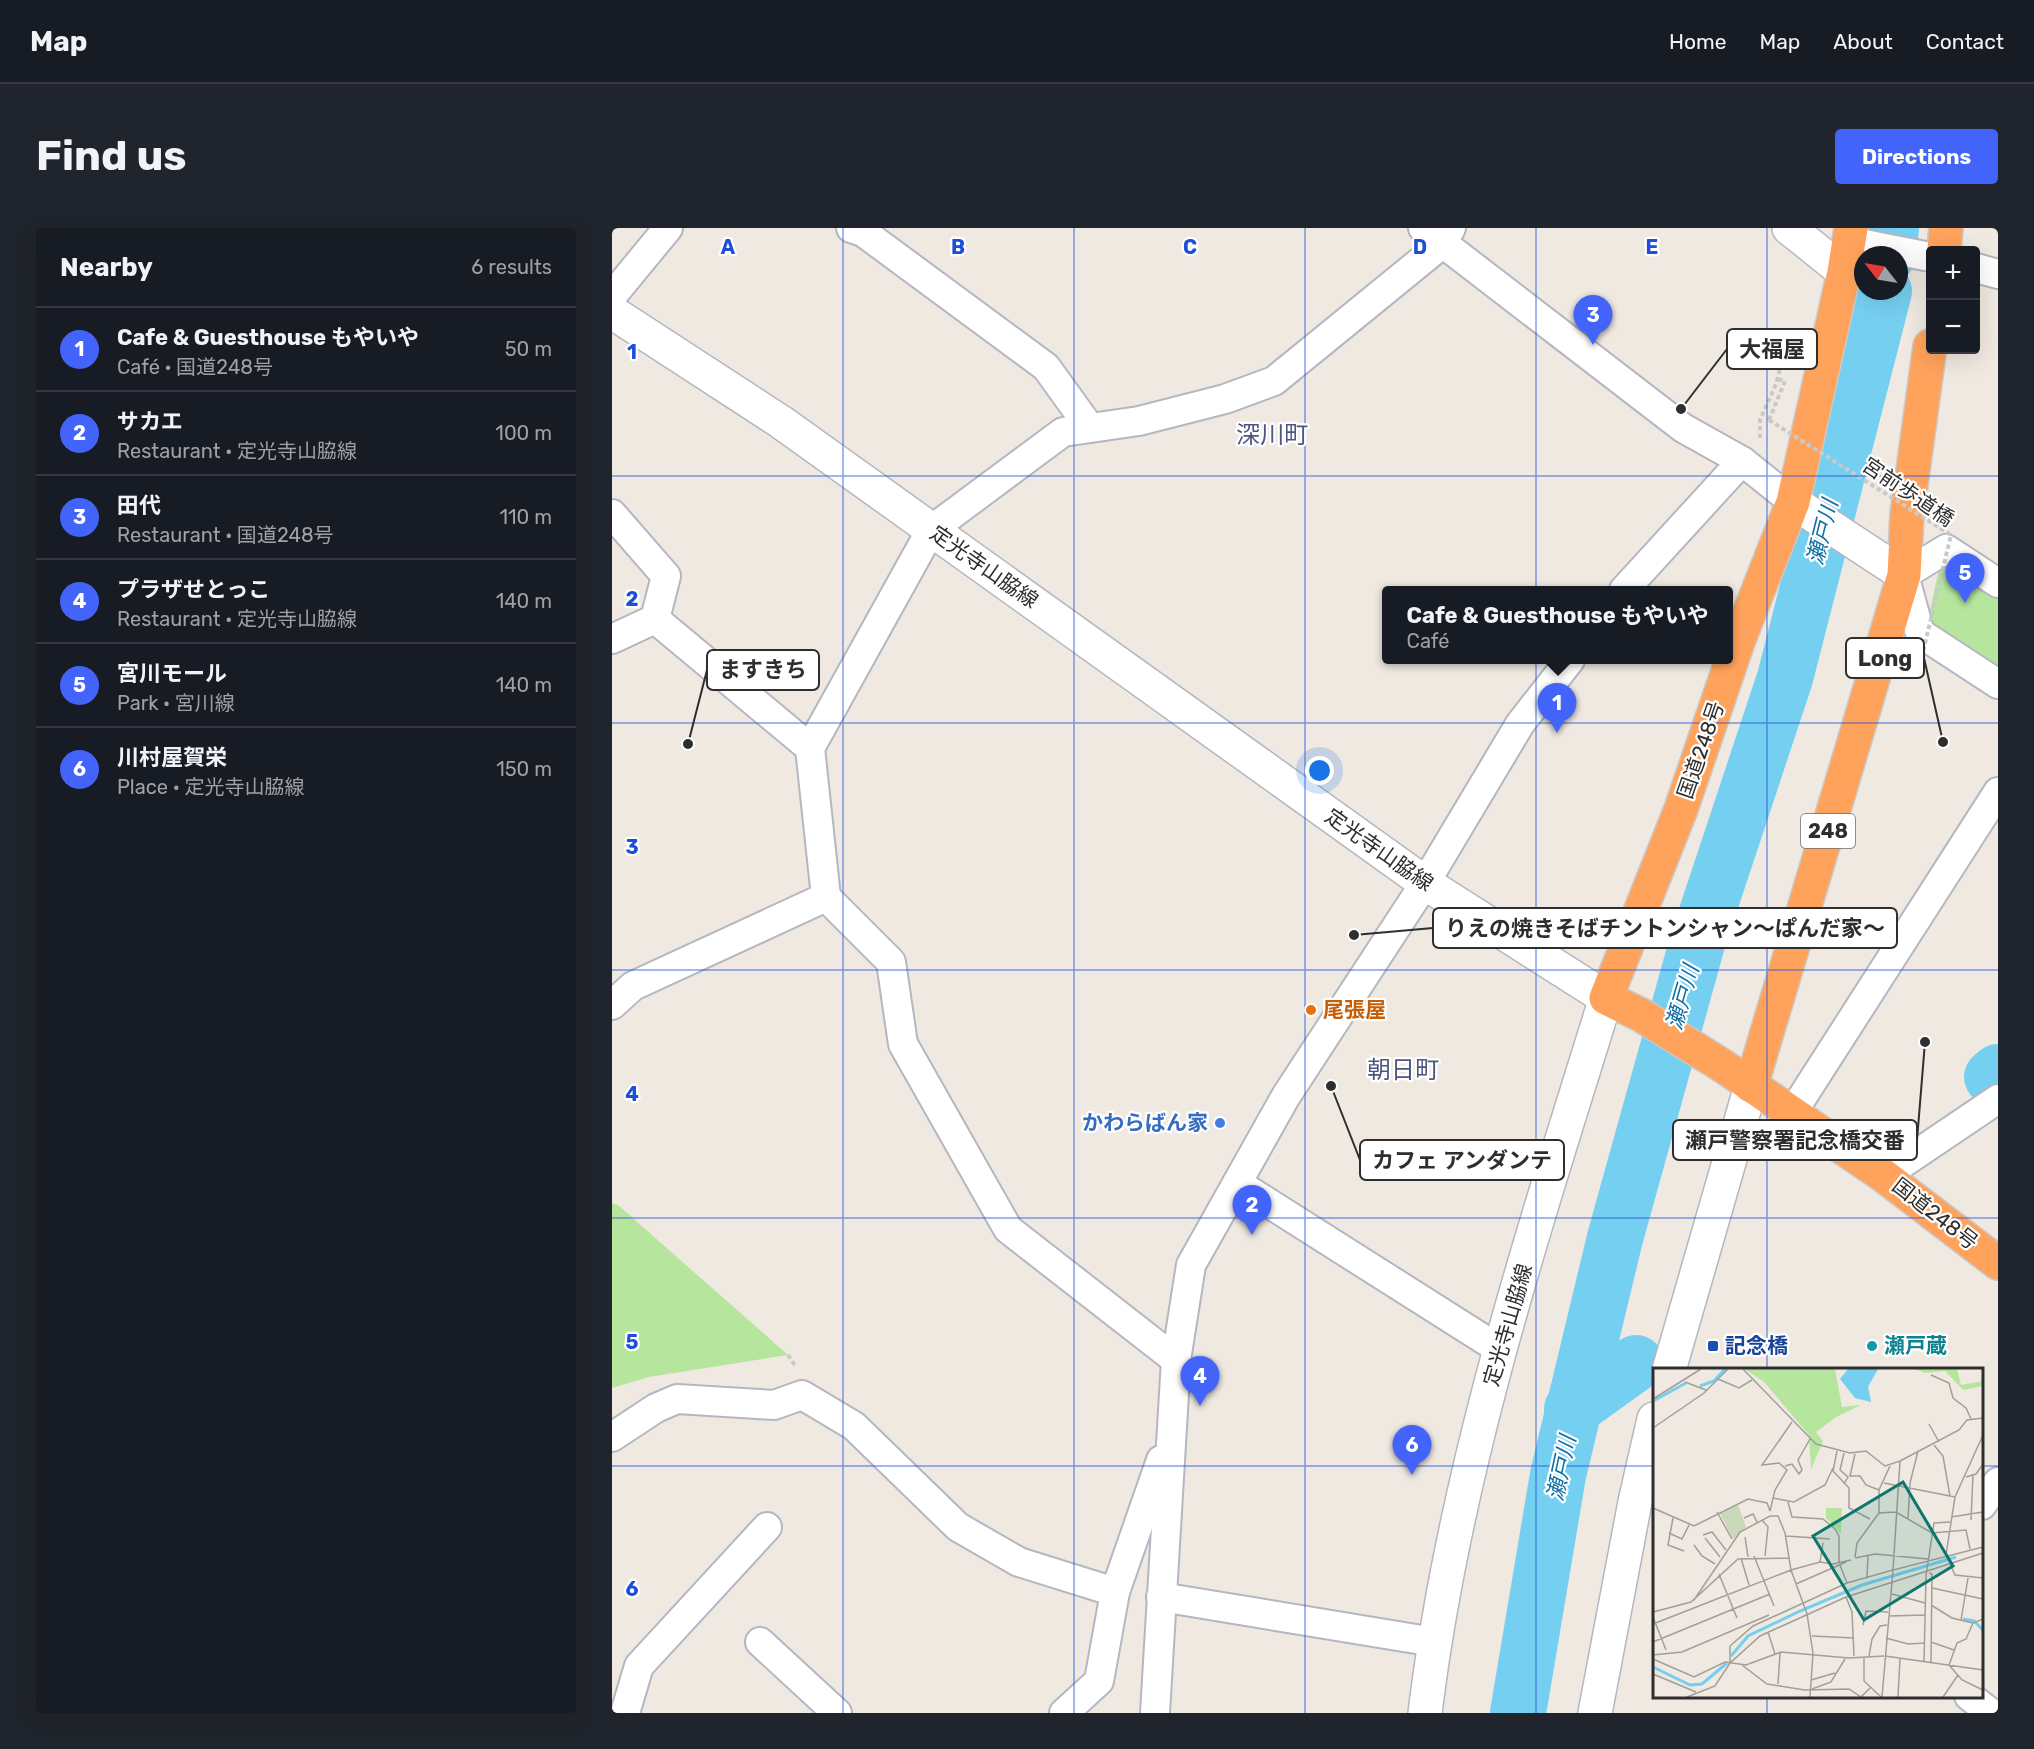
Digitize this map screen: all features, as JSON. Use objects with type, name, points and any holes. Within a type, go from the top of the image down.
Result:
[{"type":"highway","points":[[1937,246],[1946,228]]},
{"type":"highway","name":"国道248号","points":[[1733,654],[1801,507],[1853,247]]},
{"type":"highway","name":"248","points":[[1752,1086],[1894,568],[1907,514],[1929,354]]},
{"type":"highway","name":"国道248号","points":[[1730,664],[1681,809],[1605,998],[1641,1015],[1723,1066],[1884,1176],[1998,1263]]},
{"type":"main road","points":[[1789,228],[1853,247]]},
{"type":"main road","name":"定光寺山脇線","points":[[612,312],[781,422],[1425,883],[1605,998],[1499,1349],[1434,1642],[1425,1713]]},
{"type":"main road","points":[[1801,507],[1894,568]]},
{"type":"main road","points":[[1670,1368],[1752,1086]]},
{"type":"main road","points":[[1595,1713],[1635,1502],[1653,1423]]},
{"type":"street","points":[[612,296],[668,228]]},
{"type":"street","points":[[851,228],[863,232],[1046,367],[1090,428]]},
{"type":"street","points":[[1176,1360],[1008,1229],[903,1044],[891,962],[826,897],[810,748],[931,530],[1063,432],[1139,421],[1214,402],[1274,381],[1439,233],[1683,428],[1751,451],[1801,507]]},
{"type":"street","points":[[1853,247],[1926,254]]},
{"type":"street","points":[[1980,269],[1998,274]]},
{"type":"street","points":[[1629,586],[1751,451]]},
{"type":"street","points":[[612,514],[666,576],[655,619]]},
{"type":"street","points":[[1998,583],[1946,549],[1894,568],[1920,633],[1998,684]]},
{"type":"street","points":[[655,619],[810,748]]},
{"type":"street","points":[[612,639],[655,619]]},
{"type":"street","points":[[1155,1713],[1176,1360],[1191,1265],[1286,1096],[1425,883],[1520,724],[1567,664]]},
{"type":"street","points":[[1792,1113],[1998,792]]},
{"type":"street","points":[[612,1005],[633,986],[826,897]]},
{"type":"street","points":[[1884,1176],[1998,1099]]},
{"type":"street","points":[[1237,1182],[1499,1349]]},
{"type":"street","points":[[612,1437],[656,1408],[676,1399],[774,1405],[801,1395],[854,1426],[958,1527],[1019,1562],[1115,1592]]},
{"type":"street","points":[[1064,1713],[1099,1680],[1115,1592],[1174,1423]]},
{"type":"street","points":[[1983,1504],[1998,1482]]},
{"type":"street","points":[[624,1713],[639,1666],[767,1527]]},
{"type":"street","points":[[1161,1597],[1434,1642]]},
{"type":"street","points":[[760,1642],[837,1713]]},
{"type":"street","points":[[1972,1698],[1991,1713]]},
{"type":"path","points":[[1751,451],[1784,354],[1787,355]]},
{"type":"path","name":"宮前歩道橋","points":[[1777,379],[1785,381],[1769,420],[1951,535],[1921,660],[1925,662]]},
{"type":"green space","points":[[1943,549],[1998,587],[1998,668],[1928,620]]},
{"type":"green space","points":[[612,1203],[618,1205],[788,1355],[649,1377],[612,1388]]},
{"type":"waterway","name":"瀬戸川","points":[[1889,246],[1891,228]]},
{"type":"waterway","name":"瀬戸川","points":[[1518,1713],[1558,1475],[1615,1238],[1698,940],[1785,678],[1882,300]]},
{"type":"waterway","points":[[1992,1077],[1998,1072]]},
{"type":"waterway","points":[[1572,1409],[1636,1363]]},
{"type":"place","name":"田代","points":[[1593,345]]},
{"type":"place","name":"大福屋","points":[[1681,409]]},
{"type":"place","name":"宮川モール","points":[[1965,603]]},
{"type":"place","name":"Cafe & Guesthouse もやいや","points":[[1557,733]]},
{"type":"place","name":"Long","points":[[1943,742]]},
{"type":"place","name":"ますきち","points":[[688,744]]},
{"type":"place","name":"りえの焼きそばチントンシャン～ぱんだ家～","points":[[1354,935]]},
{"type":"place","name":"尾張屋","points":[[1311,1010]]},
{"type":"place","name":"瀬戸警察署記念橋交番","points":[[1925,1042]]},
{"type":"place","name":"カフェ アンダンテ","points":[[1331,1086]]},
{"type":"place","name":"かわらばん家","points":[[1220,1123]]},
{"type":"place","name":"サカエ","points":[[1252,1235]]},
{"type":"place","name":"記念橋","points":[[1713,1346]]},
{"type":"place","name":"瀬戸蔵","points":[[1872,1346]]},
{"type":"place","name":"プラザせとっこ","points":[[1200,1406]]},
{"type":"place","name":"川村屋賀栄","points":[[1412,1475]]},
{"type":"district","name":"深川町","points":[[1272,435]]},
{"type":"district","name":"朝日町","points":[[1403,1070]]}]
